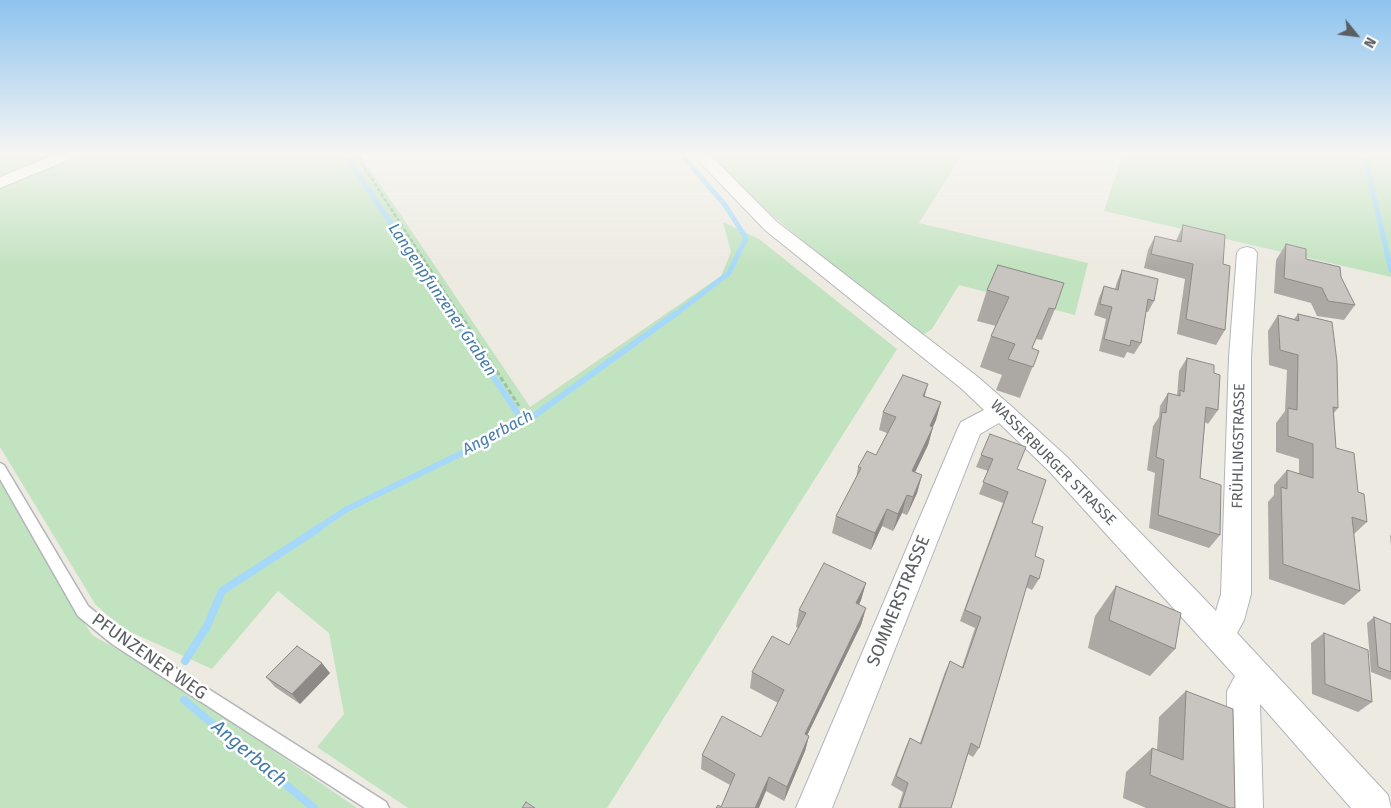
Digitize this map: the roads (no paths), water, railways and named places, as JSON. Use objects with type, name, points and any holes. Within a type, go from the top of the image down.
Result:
[{"type":"street","name":"WASSERBURGER STRASSE","points":[[735,191],[771,226],[970,383],[1058,464],[1216,632],[1254,677],[1375,808]]},
{"type":"street","name":"FRÜHLINGSTRASSE","points":[[1216,632],[1229,620],[1236,594],[1240,356],[1247,253]]},
{"type":"street","name":"SOMMERSTRASSE","points":[[814,808],[970,428],[1002,411]]},
{"type":"street","points":[[1246,808],[1243,691],[1254,677]]},
{"type":"lane","name":"PFUNZENER WEG","points":[[0,468],[83,611],[117,639],[380,808]]},
{"type":"waterway","name":"Langenpfunzener Graben","points":[[369,191],[452,316]]},
{"type":"waterway","name":"Angerbach","points":[[673,316],[729,273],[746,238],[725,205],[713,191]]},
{"type":"waterway","points":[[1373,191],[1391,270]]},
{"type":"waterway","name":"Langenpfunzener Graben","points":[[452,314],[524,423]]},
{"type":"waterway","name":"Angerbach","points":[[524,423],[675,314]]},
{"type":"waterway","name":"Angerbach","points":[[317,529],[347,509],[524,423]]},
{"type":"waterway","name":"Angerbach","points":[[185,661],[207,626],[222,591],[319,528]]},
{"type":"waterway","name":"Angerbach","points":[[184,700],[314,808]]}]
